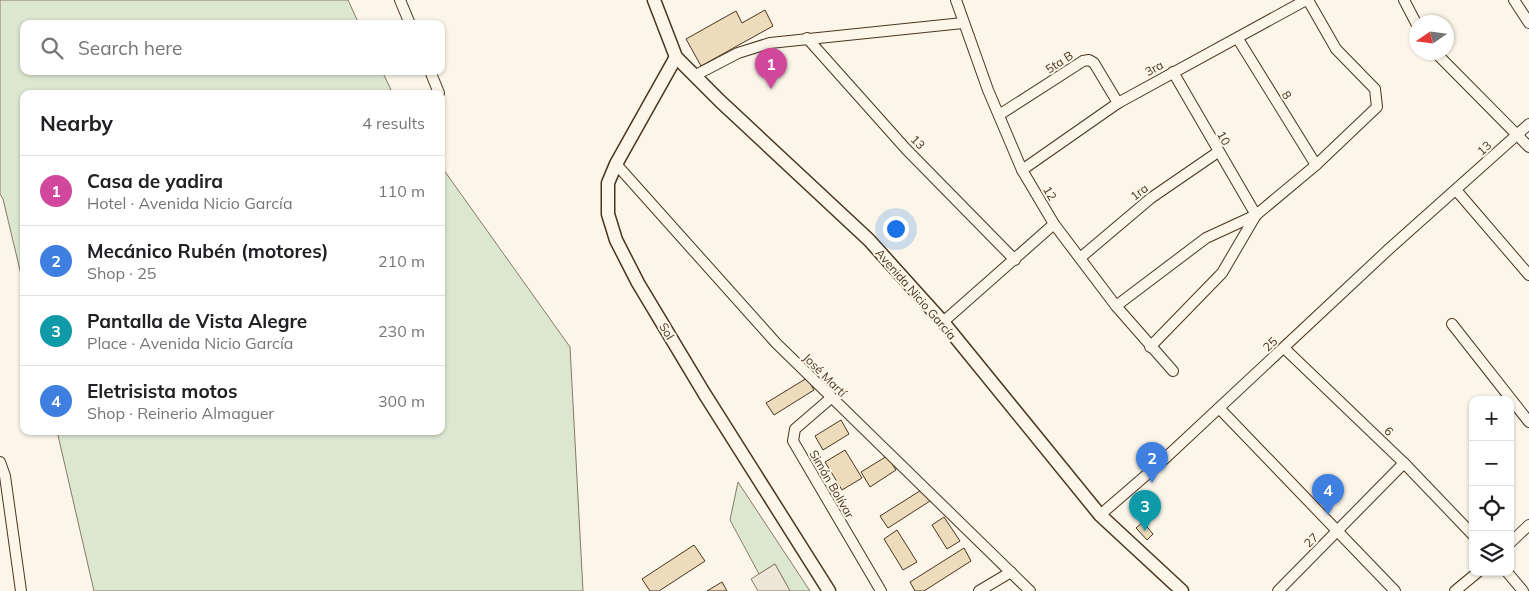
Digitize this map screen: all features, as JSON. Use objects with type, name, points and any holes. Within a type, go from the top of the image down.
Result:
[{"type":"street","points":[[400,0],[408,20]]},
{"type":"street","name":"Avenida Nicio García","points":[[654,0],[676,57],[869,240],[943,322],[1100,515],[1182,591]]},
{"type":"street","name":"12","points":[[956,0],[999,115],[1022,170],[1054,224],[1116,306],[1172,371]]},
{"type":"street","points":[[1116,306],[1206,238],[1256,215],[1316,164],[1377,107],[1375,89],[1336,48],[1307,0]]},
{"type":"street","name":"3ra","points":[[1022,170],[1118,103],[1307,0]]},
{"type":"street","points":[[1404,0],[1412,15]]},
{"type":"street","points":[[1514,0],[1529,23]]},
{"type":"street","points":[[694,76],[746,50],[770,43],[964,23]]},
{"type":"street","name":"13","points":[[807,38],[894,136],[1015,260]]},
{"type":"street","name":"8","points":[[1238,39],[1316,164]]},
{"type":"street","name":"Sol","points":[[676,57],[616,164],[608,183],[608,206],[616,240],[638,283],[704,393],[829,591]]},
{"type":"street","name":"5ta B","points":[[999,115],[1083,61],[1089,60],[1094,63],[1118,103]]},
{"type":"street","points":[[1443,60],[1529,147]]},
{"type":"street","name":"10","points":[[1173,72],[1256,215]]},
{"type":"street","points":[[432,75],[438,90]]},
{"type":"street","name":"13","points":[[1456,190],[1529,124]]},
{"type":"street","name":"1ra","points":[[1080,258],[1151,198],[1218,152]]},
{"type":"street","name":"José Martí","points":[[616,164],[776,343],[1030,591]]},
{"type":"street","points":[[1456,190],[1529,275]]},
{"type":"street","name":"25","points":[[1100,515],[1456,190]]},
{"type":"street","points":[[1150,347],[1222,273],[1256,215]]},
{"type":"street","points":[[943,322],[1054,224]]},
{"type":"street","points":[[1452,324],[1529,422]]},
{"type":"street","name":"6","points":[[1284,348],[1404,463],[1469,531]]},
{"type":"street","name":"Simón Bolívar","points":[[831,398],[795,429],[793,441],[881,591]]},
{"type":"street","points":[[1219,408],[1395,591]]},
{"type":"street","points":[[0,462],[5,476],[21,591]]},
{"type":"street","name":"27","points":[[1278,591],[1404,463]]},
{"type":"street","points":[[1514,539],[1529,525]]},
{"type":"street","points":[[979,591],[1011,572]]},
{"type":"street","points":[[1455,591],[1473,576]]},
{"type":"street","points":[[1510,576],[1523,591]]},
{"type":"green space","points":[[0,0],[348,0],[357,20],[20,20],[20,75],[384,75],[391,90],[20,90],[20,270],[3,199],[0,194]]},
{"type":"green space","points":[[445,172],[570,347],[583,591],[94,591],[58,435],[445,435]]},
{"type":"green space","points":[[738,482],[810,591],[790,591],[775,564],[759,574],[730,520]]},
{"type":"shaded area","points":[[775,564],[790,591],[758,591],[751,579]]},
{"type":"building","points":[[765,10],[773,26],[701,66],[686,39],[736,11],[742,23]]},
{"type":"building","points":[[807,378],[814,390],[774,415],[766,403]]},
{"type":"building","points":[[841,420],[849,434],[823,450],[815,436]]},
{"type":"building","points":[[845,450],[862,478],[842,490],[825,462]]},
{"type":"building","points":[[887,456],[896,470],[870,487],[861,472]]},
{"type":"building","points":[[923,489],[930,501],[888,528],[880,516]]},
{"type":"building","points":[[944,517],[960,541],[947,549],[932,525]]},
{"type":"building","points":[[1143,522],[1153,534],[1147,540],[1136,528]]},
{"type":"building","points":[[897,530],[917,562],[903,570],[884,539]]},
{"type":"building","points":[[694,545],[705,561],[659,591],[650,591],[642,579]]},
{"type":"building","points":[[964,548],[971,561],[924,591],[915,591],[910,582]]},
{"type":"building","points":[[722,582],[727,591],[707,591]]},
{"type":"place","name":"Casa de yadira","points":[[771,89]]},
{"type":"place","name":"Mecánico Rubén (motores)","points":[[1152,483]]},
{"type":"place","name":"Eletrisista motos","points":[[1328,515]]},
{"type":"place","name":"Pantalla de Vista Alegre","points":[[1145,531]]}]
